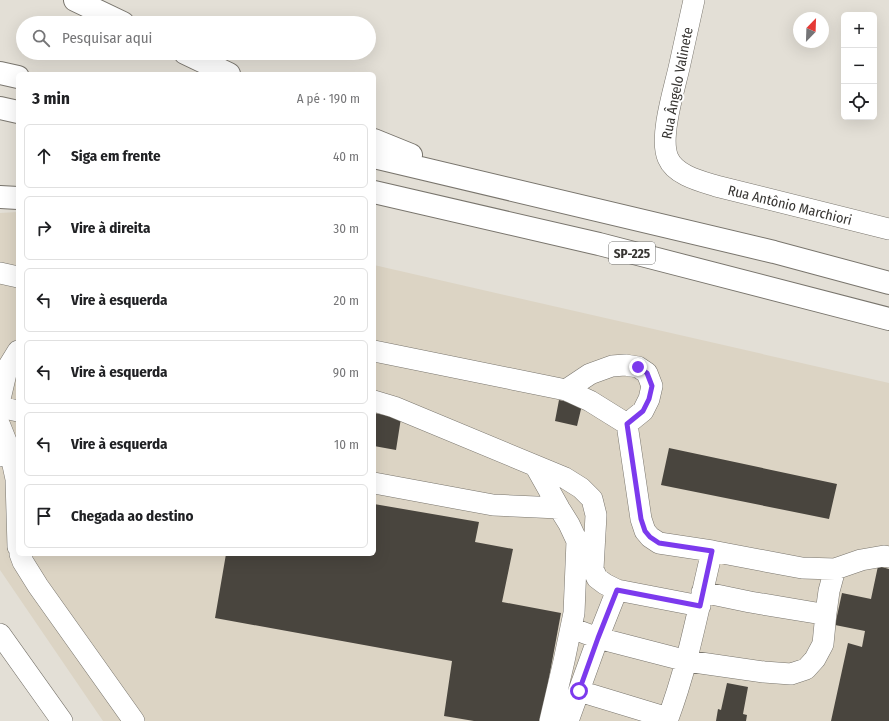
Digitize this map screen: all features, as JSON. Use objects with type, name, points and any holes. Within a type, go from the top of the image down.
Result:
[{"type":"highway","points":[[75,0],[108,16]]},
{"type":"highway","points":[[199,60],[224,72]]},
{"type":"highway","points":[[0,73],[16,77]]},
{"type":"highway","points":[[0,108],[16,112]]},
{"type":"highway","points":[[376,141],[464,178]]},
{"type":"highway","name":"SP-225","points":[[376,158],[774,252],[889,283]]},
{"type":"highway","name":"SP-225","points":[[376,192],[599,244],[889,319]]},
{"type":"highway","points":[[0,197],[16,198]]},
{"type":"highway","points":[[376,205],[438,206]]},
{"type":"street","name":"Rua Ângelo Valinete","points":[[692,178],[675,168],[668,158],[664,145],[667,118],[694,0]]},
{"type":"street","name":"Rua Antônio Marchiori","points":[[692,178],[716,186],[889,229]]},
{"type":"street","points":[[0,273],[16,277]]},
{"type":"street","points":[[376,351],[566,390],[590,402],[627,424]]},
{"type":"street","points":[[0,399],[7,369],[16,354]]},
{"type":"street","points":[[566,390],[590,374],[612,366],[625,365],[638,367],[647,373],[652,386],[649,399],[643,411],[627,424]]},
{"type":"street","points":[[376,402],[394,407],[536,466],[581,488],[592,499],[596,515],[593,570],[597,578],[617,590],[701,599],[750,602],[816,613],[826,613]]},
{"type":"street","points":[[0,407],[16,411]]},
{"type":"street","points":[[627,424],[641,519],[645,531],[650,537],[659,543],[712,551],[802,568],[835,569],[861,560],[884,556],[889,557]]},
{"type":"street","points":[[0,426],[5,454],[16,479]]},
{"type":"street","points":[[536,466],[577,541],[574,613],[550,721]]},
{"type":"street","points":[[376,483],[493,505],[559,508]]},
{"type":"street","points":[[579,691],[668,719],[687,661],[712,551]]},
{"type":"street","points":[[21,556],[38,586],[134,721]]},
{"type":"street","points":[[571,628],[598,638],[687,661],[764,672],[791,674],[806,669],[815,659],[823,644],[829,591],[835,569]]},
{"type":"street","points":[[568,721],[617,590]]},
{"type":"street","points":[[0,634],[62,721]]},
{"type":"shaded area","points":[[16,212],[16,556],[376,556],[376,265],[889,383],[889,721],[103,721],[0,570],[0,213]]},
{"type":"building","points":[[559,400],[582,405],[577,426],[555,421]]},
{"type":"building","points":[[376,413],[401,418],[396,450],[376,446]]},
{"type":"building","points":[[669,448],[837,484],[829,519],[661,485]]},
{"type":"building","points":[[376,504],[479,522],[475,542],[513,549],[502,602],[561,613],[541,721],[474,721],[444,716],[452,661],[215,618],[226,556],[376,556]]},
{"type":"building","points":[[878,566],[889,569],[889,721],[831,721],[848,643],[862,647],[865,631],[835,625],[842,593],[871,599]]},
{"type":"building","points":[[727,683],[748,687],[743,714],[747,715],[746,721],[716,721],[718,709],[721,710]]},
{"type":"route","points":[[579,691],[617,590],[700,606],[712,551],[659,543],[650,537],[645,531],[641,519],[627,424],[643,411],[649,399],[652,386],[647,373],[638,367]]}]
